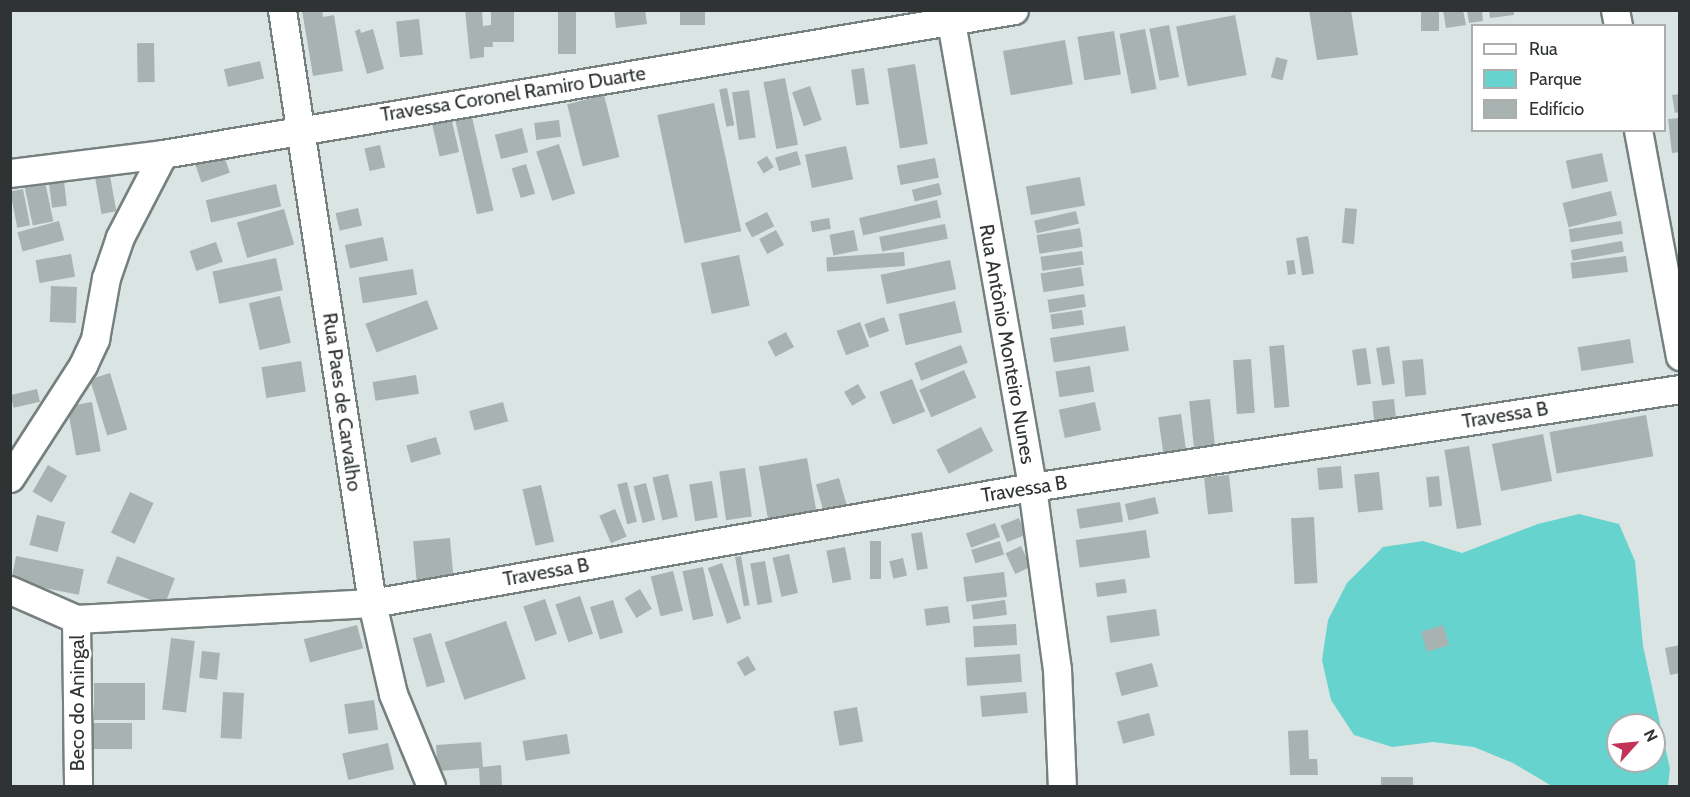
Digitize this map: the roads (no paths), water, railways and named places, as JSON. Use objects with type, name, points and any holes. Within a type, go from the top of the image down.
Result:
[{"type":"street","name":"Rua Paes de Carvalho","points":[[282,10],[372,603],[393,694],[431,786]]},
{"type":"street","name":"Travessa Coronel Ramiro Duarte","points":[[10,173],[164,154],[950,16],[1014,10]]},
{"type":"street","name":"Rua Antônio Monteiro Nunes","points":[[950,16],[1032,487],[1057,669],[1062,786]]},
{"type":"street","points":[[1638,132],[1680,356]]},
{"type":"street","points":[[10,478],[83,365],[95,339],[106,278],[120,237],[164,154]]},
{"type":"street","name":"Travessa B","points":[[76,619],[372,603],[1032,487],[1680,389]]},
{"type":"street","name":"Beco do Aningal","points":[[10,590],[76,619],[78,786]]}]
